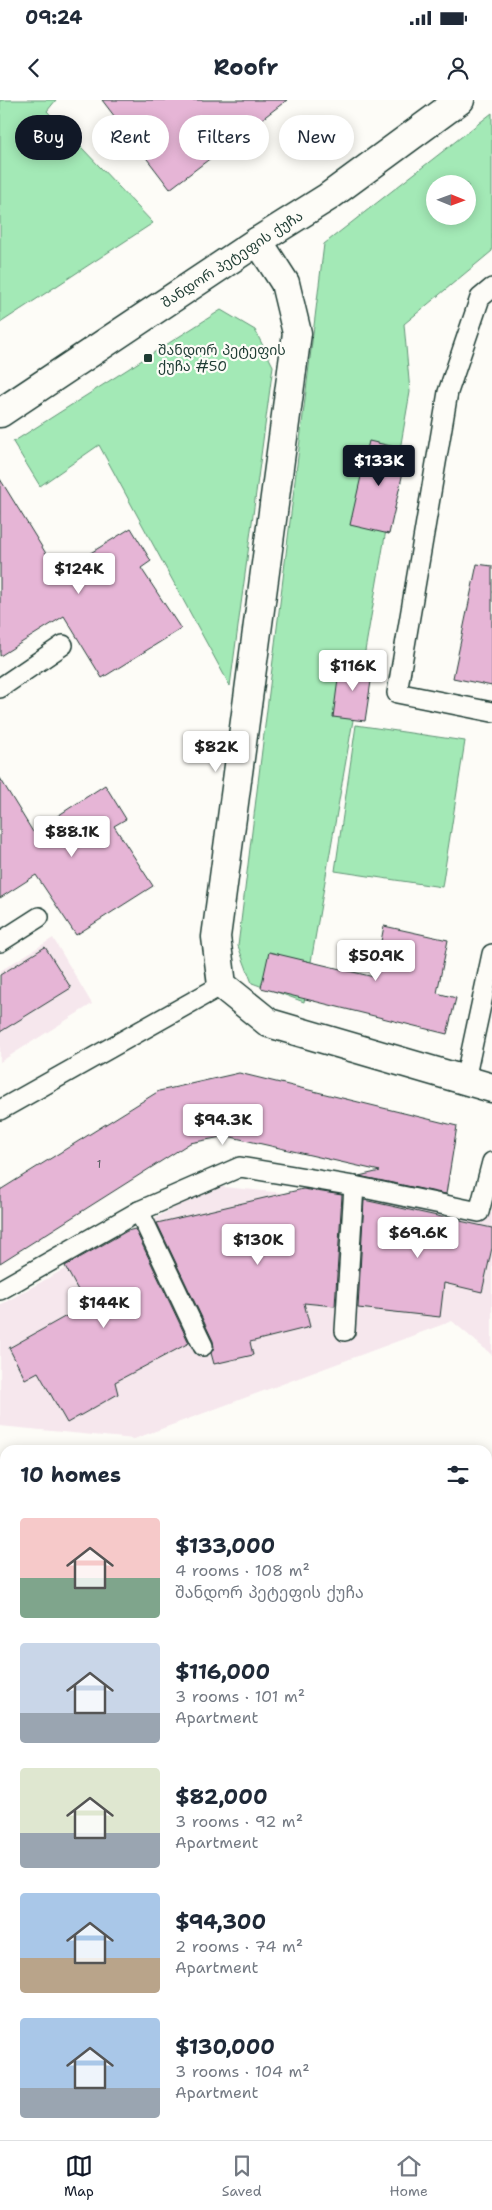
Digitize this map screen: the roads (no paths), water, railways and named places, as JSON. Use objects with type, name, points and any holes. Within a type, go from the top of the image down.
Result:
[{"type":"street","name":"შანდორ პეტეფის ქუჩა","points":[[0,412],[258,241],[328,197],[460,100]]},
{"type":"street","points":[[258,241],[284,283],[297,333],[216,937],[222,985],[269,1023],[492,1088]]},
{"type":"lane","points":[[492,288],[480,298],[448,392],[397,693],[492,712]]},
{"type":"lane","points":[[0,688],[63,645]]},
{"type":"lane","points":[[0,942],[39,917]]},
{"type":"lane","points":[[465,1080],[492,954]]},
{"type":"lane","points":[[0,1110],[222,985]]},
{"type":"lane","points":[[0,1290],[139,1211],[240,1167],[354,1186],[479,1212],[492,1162]]},
{"type":"lane","points":[[345,1331],[354,1186]]},
{"type":"lane","points":[[139,1211],[203,1346]]},
{"type":"place","name":"შანდორ პეტეფის ქუჩა #50","points":[[148,358]]}]
